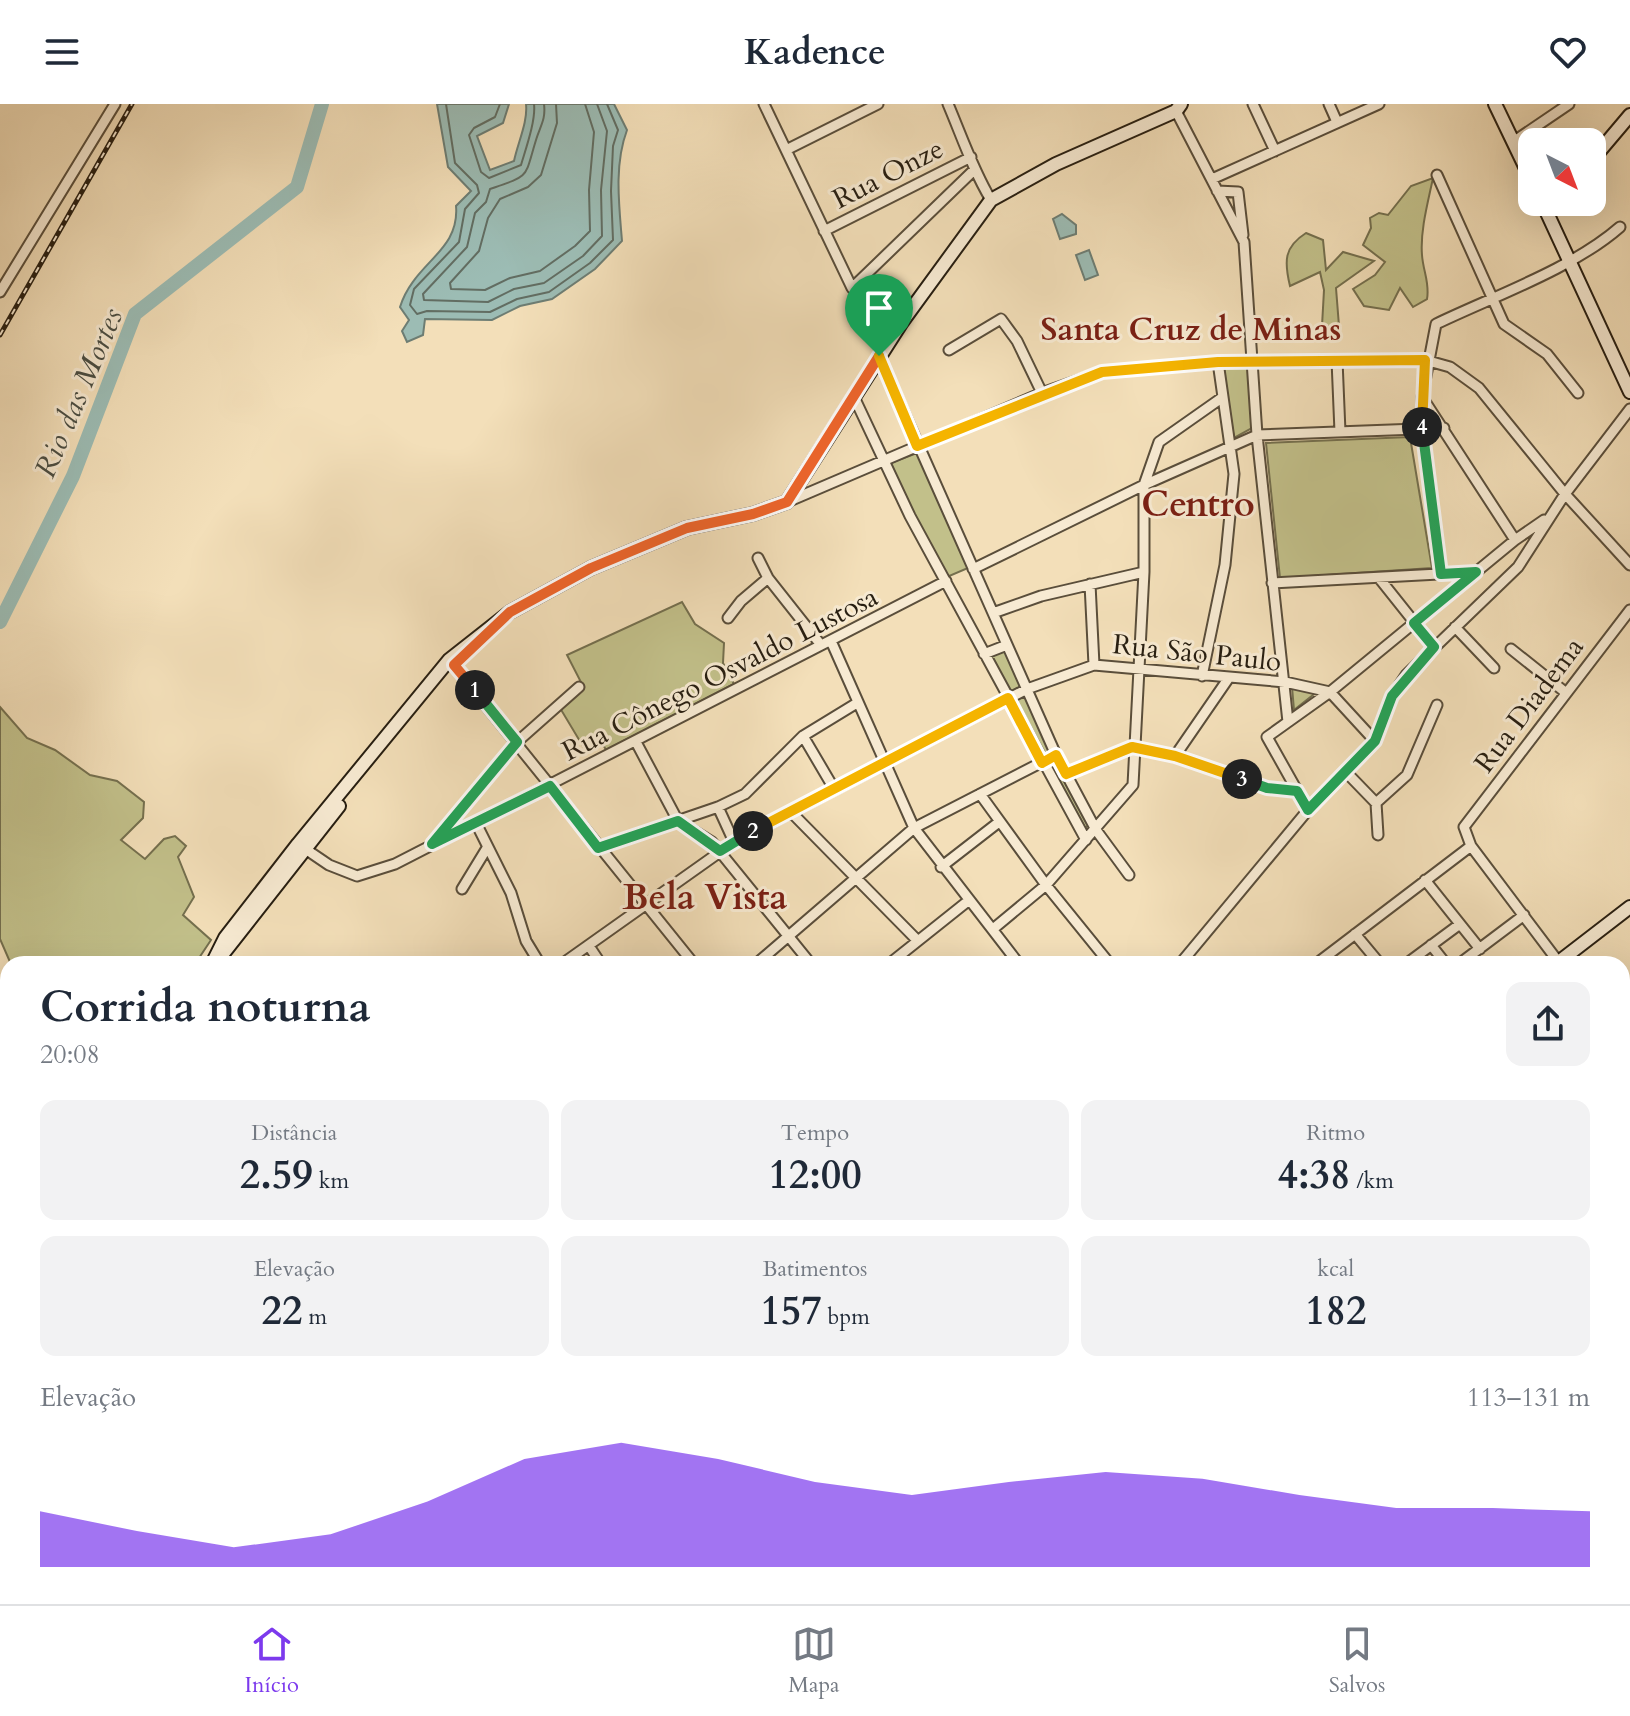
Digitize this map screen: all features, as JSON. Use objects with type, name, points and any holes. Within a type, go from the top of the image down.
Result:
[{"type":"main road","points":[[1495,104],[1518,152]]},
{"type":"main road","points":[[216,956],[225,938],[452,662],[510,612],[591,568],[687,528],[753,514],[787,502],[879,356],[991,200],[1056,164],[1178,108]]},
{"type":"main road","points":[[1606,143],[1630,115]]},
{"type":"main road","points":[[1548,216],[1630,392]]},
{"type":"main road","points":[[1567,956],[1630,907]]},
{"type":"street","points":[[0,292],[115,104]]},
{"type":"street","points":[[764,104],[852,288],[973,171]]},
{"type":"street","points":[[786,150],[878,104]]},
{"type":"street","points":[[948,104],[971,157],[973,171],[991,200]]},
{"type":"street","points":[[1253,104],[1275,151]]},
{"type":"street","points":[[1329,104],[1337,122]]},
{"type":"street","points":[[1212,179],[1379,104]]},
{"type":"street","points":[[1513,142],[1569,104]]},
{"type":"street","points":[[1178,108],[1244,242]]},
{"type":"street","name":"Rua Onze","points":[[824,231],[971,157]]},
{"type":"street","points":[[1437,175],[1504,324],[1547,354],[1578,393]]},
{"type":"street","points":[[1217,191],[1238,192],[1257,435],[1288,722]]},
{"type":"street","points":[[1441,574],[1422,429],[1422,397],[1436,324],[1567,261],[1605,240],[1620,227]]},
{"type":"street","points":[[949,350],[1001,319],[1017,341],[1042,393]]},
{"type":"street","points":[[879,356],[1056,755],[1096,830],[1129,875]]},
{"type":"street","points":[[787,502],[1042,393],[1102,372],[1218,362],[1375,358],[1450,367],[1479,388],[1565,494],[1630,565]]},
{"type":"street","points":[[1337,360],[1340,432]]},
{"type":"street","points":[[1202,676],[1230,528],[1234,474],[1218,362]]},
{"type":"street","points":[[854,397],[984,654],[1086,840]]},
{"type":"street","points":[[993,929],[1046,885],[1133,785],[1132,747],[1144,572],[1144,485],[1159,442],[1223,397]]},
{"type":"street","points":[[1422,397],[1515,540]]},
{"type":"street","points":[[1187,956],[1308,810],[1375,741],[1392,696],[1434,647],[1518,567],[1565,494],[1630,409]]},
{"type":"street","points":[[973,569],[1230,444],[1257,435],[1444,428]]},
{"type":"street","points":[[1308,810],[1267,737],[1330,692],[1515,540],[1549,517]]},
{"type":"street","points":[[758,558],[768,578],[826,643],[886,762],[914,828],[941,867],[1013,956]]},
{"type":"street","points":[[993,613],[1090,584],[1144,572]]},
{"type":"street","points":[[1272,583],[1476,572]]},
{"type":"street","points":[[728,618],[768,578]]},
{"type":"street","points":[[1379,578],[1434,647]]},
{"type":"street","name":"Rua Cônego Osvaldo Lustosa","points":[[302,847],[329,865],[357,876],[395,864],[946,581]]},
{"type":"street","points":[[1090,584],[1094,665]]},
{"type":"street","name":"Rua Diadema","points":[[1471,846],[1464,827],[1630,610]]},
{"type":"street","points":[[1455,627],[1494,668]]},
{"type":"street","points":[[984,654],[1007,645]]},
{"type":"street","points":[[1511,649],[1565,692]]},
{"type":"street","points":[[452,662],[688,956]]},
{"type":"street","name":"Rua São Paulo","points":[[574,956],[734,842],[833,787],[1008,698],[1094,665],[1138,666],[1228,679],[1285,682],[1330,692]]},
{"type":"street","points":[[1175,756],[1228,679]]},
{"type":"street","points":[[432,844],[517,742],[579,687]]},
{"type":"street","points":[[1330,692],[1375,741]]},
{"type":"street","points":[[598,848],[718,807],[745,794],[803,736],[857,703]]},
{"type":"street","points":[[1376,803],[1407,775],[1437,705]]},
{"type":"street","points":[[803,736],[833,787]]},
{"type":"street","points":[[636,742],[678,821],[720,851],[804,956]]},
{"type":"street","points":[[1066,774],[1132,747],[1175,756],[1267,788],[1297,791]]},
{"type":"street","points":[[765,956],[914,828],[1056,755]]},
{"type":"street","points":[[1345,771],[1376,803],[1378,835]]},
{"type":"street","points":[[980,794],[1046,885],[1104,956]]},
{"type":"street","points":[[718,807],[734,842]]},
{"type":"street","points":[[790,811],[917,940]]},
{"type":"street","points":[[941,867],[999,822]]},
{"type":"street","points":[[476,823],[511,893],[526,941],[535,956]]},
{"type":"street","points":[[1326,956],[1471,846],[1553,956]]},
{"type":"street","points":[[462,889],[487,848]]},
{"type":"street","points":[[1425,880],[1480,949]]},
{"type":"street","points":[[898,956],[968,901]]},
{"type":"street","points":[[1470,956],[1524,915]]},
{"type":"street","points":[[1417,956],[1460,924]]},
{"type":"street","points":[[1355,934],[1373,956]]},
{"type":"street","points":[[1431,945],[1440,956]]},
{"type":"street","points":[[589,946],[596,956]]},
{"type":"shaded area","points":[[1433,178],[1422,246],[1427,299],[1413,307],[1400,288],[1389,310],[1364,306],[1353,289],[1375,275],[1385,262],[1363,245],[1371,228],[1370,218],[1379,213],[1388,215],[1411,186]]},
{"type":"shaded area","points":[[1306,233],[1323,240],[1326,270],[1343,252],[1374,261],[1336,288],[1339,326],[1322,326],[1324,290],[1320,272],[1290,286],[1288,255],[1293,244]]},
{"type":"shaded area","points":[[1222,368],[1251,368],[1254,427],[1234,438]]},
{"type":"shaded area","points":[[1410,437],[1432,568],[1280,578],[1266,443]]},
{"type":"shaded area","points":[[917,453],[968,568],[947,577],[888,464]]},
{"type":"shaded area","points":[[682,602],[695,624],[724,643],[723,663],[734,684],[606,750],[600,739],[584,748],[560,708],[583,686],[567,655]]},
{"type":"shaded area","points":[[1005,649],[1022,686],[1009,693],[990,655]]},
{"type":"shaded area","points":[[1292,687],[1318,691],[1294,710]]},
{"type":"shaded area","points":[[1026,695],[1053,752],[1042,758],[1013,701]]},
{"type":"shaded area","points":[[0,707],[27,738],[55,750],[90,775],[117,781],[144,802],[143,818],[121,840],[145,859],[164,839],[175,836],[186,846],[178,857],[194,897],[183,915],[211,940],[200,956],[7,956],[0,939]]},
{"type":"shaded area","points":[[1056,759],[1091,824],[1083,829],[1046,764]]},
{"type":"water","points":[[437,104],[509,104],[503,123],[477,136],[490,170],[514,161],[526,104],[614,104],[627,130],[619,171],[622,241],[595,269],[552,299],[520,306],[492,320],[425,319],[423,335],[407,342],[402,331],[409,320],[400,307],[415,279],[451,235],[456,206],[471,191],[448,167]]},
{"type":"water","points":[[1062,214],[1076,225],[1076,234],[1060,239],[1053,219]]},
{"type":"water","points":[[1089,250],[1098,275],[1085,280],[1076,255]]},
{"type":"waterway","name":"Rio das Mortes","points":[[0,622],[73,476],[135,314],[297,187],[322,104]]},
{"type":"railway","points":[[0,335],[132,104]]},
{"type":"district","name":"Santa Cruz de Minas","points":[[1191,330]]},
{"type":"district","name":"Centro","points":[[1198,504]]},
{"type":"district","name":"Bela Vista","points":[[705,897]]},
{"type":"route","points":[[879,356],[917,446],[1042,393],[1102,372],[1218,362],[1375,358],[1425,360],[1428,363],[1422,397],[1422,429],[1441,574],[1476,572],[1414,623],[1434,647],[1406,675],[1392,696],[1375,741],[1308,810],[1297,791],[1267,788],[1175,756],[1132,747],[1066,774],[1056,755],[1042,763],[1008,698],[833,787],[720,851],[712,842],[678,821],[598,848],[550,786],[432,844],[517,742],[454,665],[510,612],[591,568],[687,528],[753,514],[787,502],[814,464],[879,356]]}]
